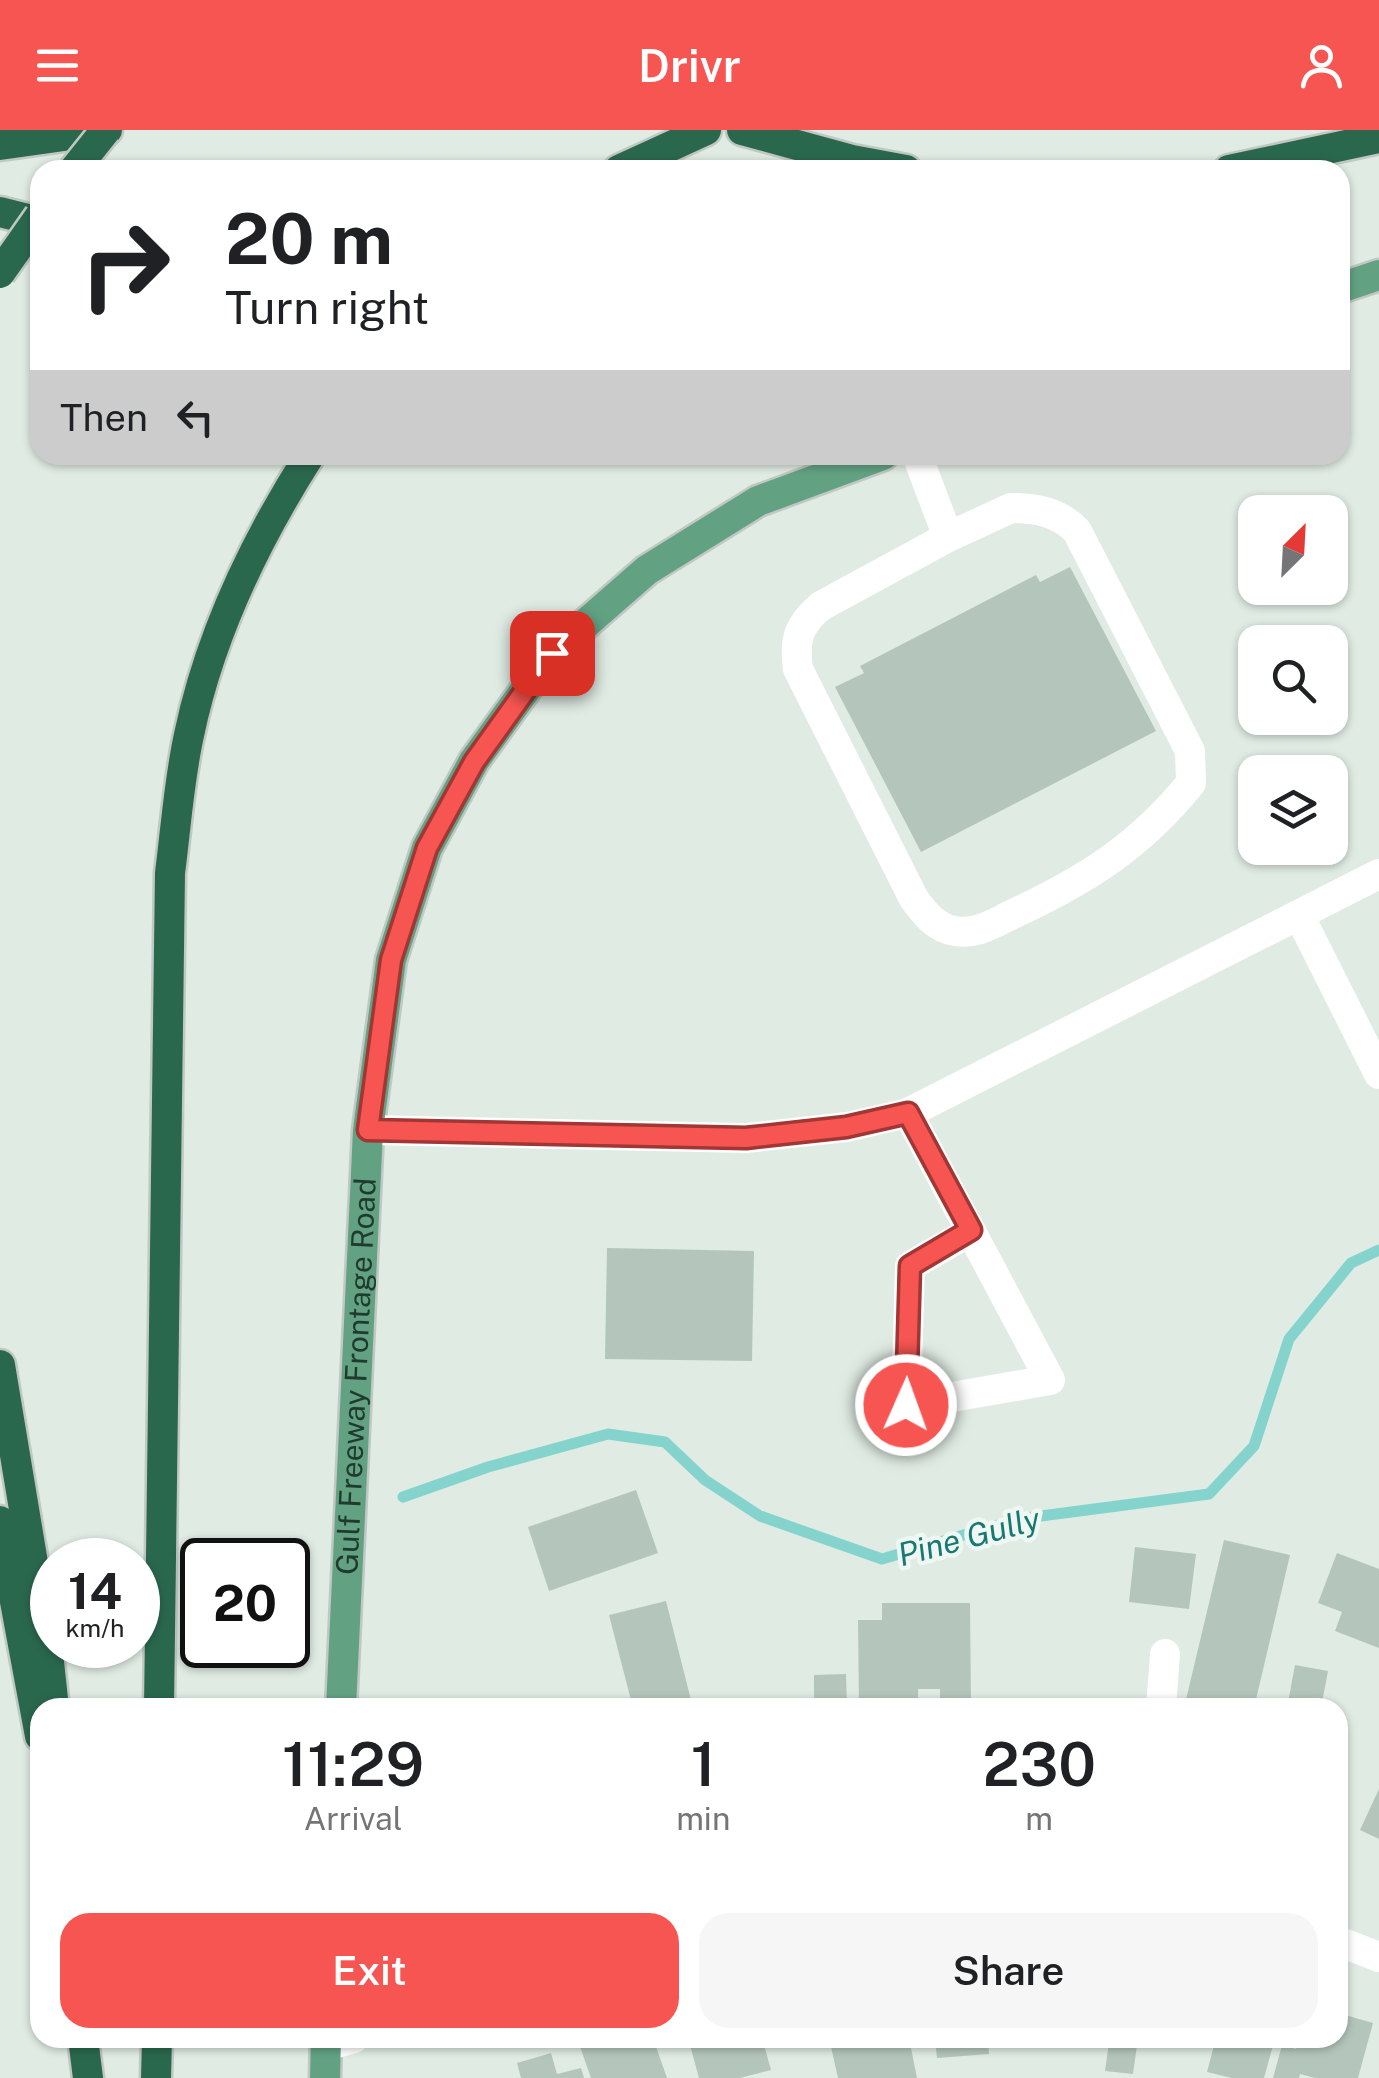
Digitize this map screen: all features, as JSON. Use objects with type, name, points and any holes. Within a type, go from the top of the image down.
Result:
[{"type":"highway","points":[[0,144],[106,130]]},
{"type":"highway","points":[[82,160],[106,130]]},
{"type":"highway","points":[[641,160],[706,130]]},
{"type":"highway","points":[[742,130],[852,160]]},
{"type":"highway","points":[[1276,160],[1379,138]]},
{"type":"highway","points":[[0,212],[30,217]]},
{"type":"highway","points":[[0,273],[30,232]]},
{"type":"highway","points":[[159,1698],[170,872],[188,736],[217,635],[260,538],[304,465]]},
{"type":"highway","points":[[0,1365],[53,1698]]},
{"type":"highway","points":[[0,1522],[33,1698]]},
{"type":"highway","points":[[85,2048],[88,2078]]},
{"type":"highway","points":[[156,2048],[156,2078]]},
{"type":"main road","points":[[1350,285],[1379,275]]},
{"type":"main road","name":"Gulf Freeway Frontage Road","points":[[341,1698],[368,1130],[391,960],[427,848],[474,762],[552,653],[647,570],[758,501],[857,465]]},
{"type":"main road","points":[[325,2078],[333,2048]]},
{"type":"street","points":[[921,465],[948,537]]},
{"type":"street","points":[[1011,508],[1049,512],[1066,520],[1077,531],[1190,751],[1192,768],[1191,783],[1177,800],[1112,861],[1076,885],[976,932],[940,927],[914,899],[798,669],[795,644],[804,620],[820,606],[948,537],[1011,508]]},
{"type":"street","points":[[368,1130],[746,1138],[846,1127],[908,1113],[1379,874]]},
{"type":"street","points":[[1299,915],[1379,1074]]},
{"type":"street","points":[[908,1113],[971,1230],[1050,1380],[906,1405],[910,1266],[971,1230]]},
{"type":"street","points":[[1162,1698],[1165,1654]]},
{"type":"street","points":[[1348,1945],[1379,1957]]},
{"type":"building","points":[[1070,567],[1156,731],[921,852],[835,687],[864,673],[860,666],[1036,575],[1040,582]]},
{"type":"building","points":[[607,1248],[754,1251],[752,1361],[605,1359]]},
{"type":"building","points":[[636,1490],[658,1553],[549,1591],[528,1527]]},
{"type":"building","points":[[1224,1540],[1290,1555],[1256,1698],[1186,1698]]},
{"type":"building","points":[[1135,1547],[1196,1554],[1189,1609],[1129,1602]]},
{"type":"building","points":[[1337,1553],[1379,1569],[1379,1648],[1335,1631],[1342,1612],[1318,1603]]},
{"type":"building","points":[[666,1601],[690,1698],[630,1698],[609,1615]]},
{"type":"building","points":[[882,1603],[970,1603],[971,1698],[940,1698],[940,1689],[918,1689],[918,1698],[859,1698],[858,1620],[882,1620]]},
{"type":"building","points":[[1295,1665],[1328,1671],[1323,1698],[1289,1698]]},
{"type":"building","points":[[846,1674],[847,1698],[814,1698],[814,1675]]},
{"type":"building","points":[[1379,1789],[1379,1839],[1360,1830]]},
{"type":"building","points":[[1348,2016],[1373,2023],[1358,2078],[1300,2074],[1299,2078],[1273,2078],[1281,2048],[1348,2048]]},
{"type":"building","points":[[580,2048],[656,2048],[667,2078],[591,2078]]},
{"type":"building","points":[[691,2048],[765,2048],[771,2070],[740,2078],[699,2078]]},
{"type":"building","points":[[831,2048],[911,2048],[917,2078],[838,2078]]},
{"type":"building","points":[[936,2048],[989,2048],[989,2054],[937,2058]]},
{"type":"building","points":[[1108,2048],[1137,2048],[1133,2074],[1105,2071]]},
{"type":"building","points":[[1213,2048],[1272,2048],[1264,2078],[1232,2078],[1207,2072]]},
{"type":"building","points":[[551,2053],[557,2074],[581,2068],[584,2078],[521,2078],[517,2063]]},
{"type":"waterway","name":"Pine Gully","points":[[403,1497],[488,1467],[608,1434],[665,1442],[705,1480],[760,1516],[882,1559],[1018,1519],[1209,1494],[1254,1446],[1289,1339],[1351,1263],[1379,1250]]},
{"type":"route","points":[[552,653],[474,762],[427,848],[391,960],[368,1130],[746,1138],[846,1127],[908,1113],[971,1230],[910,1266],[906,1405]]}]
